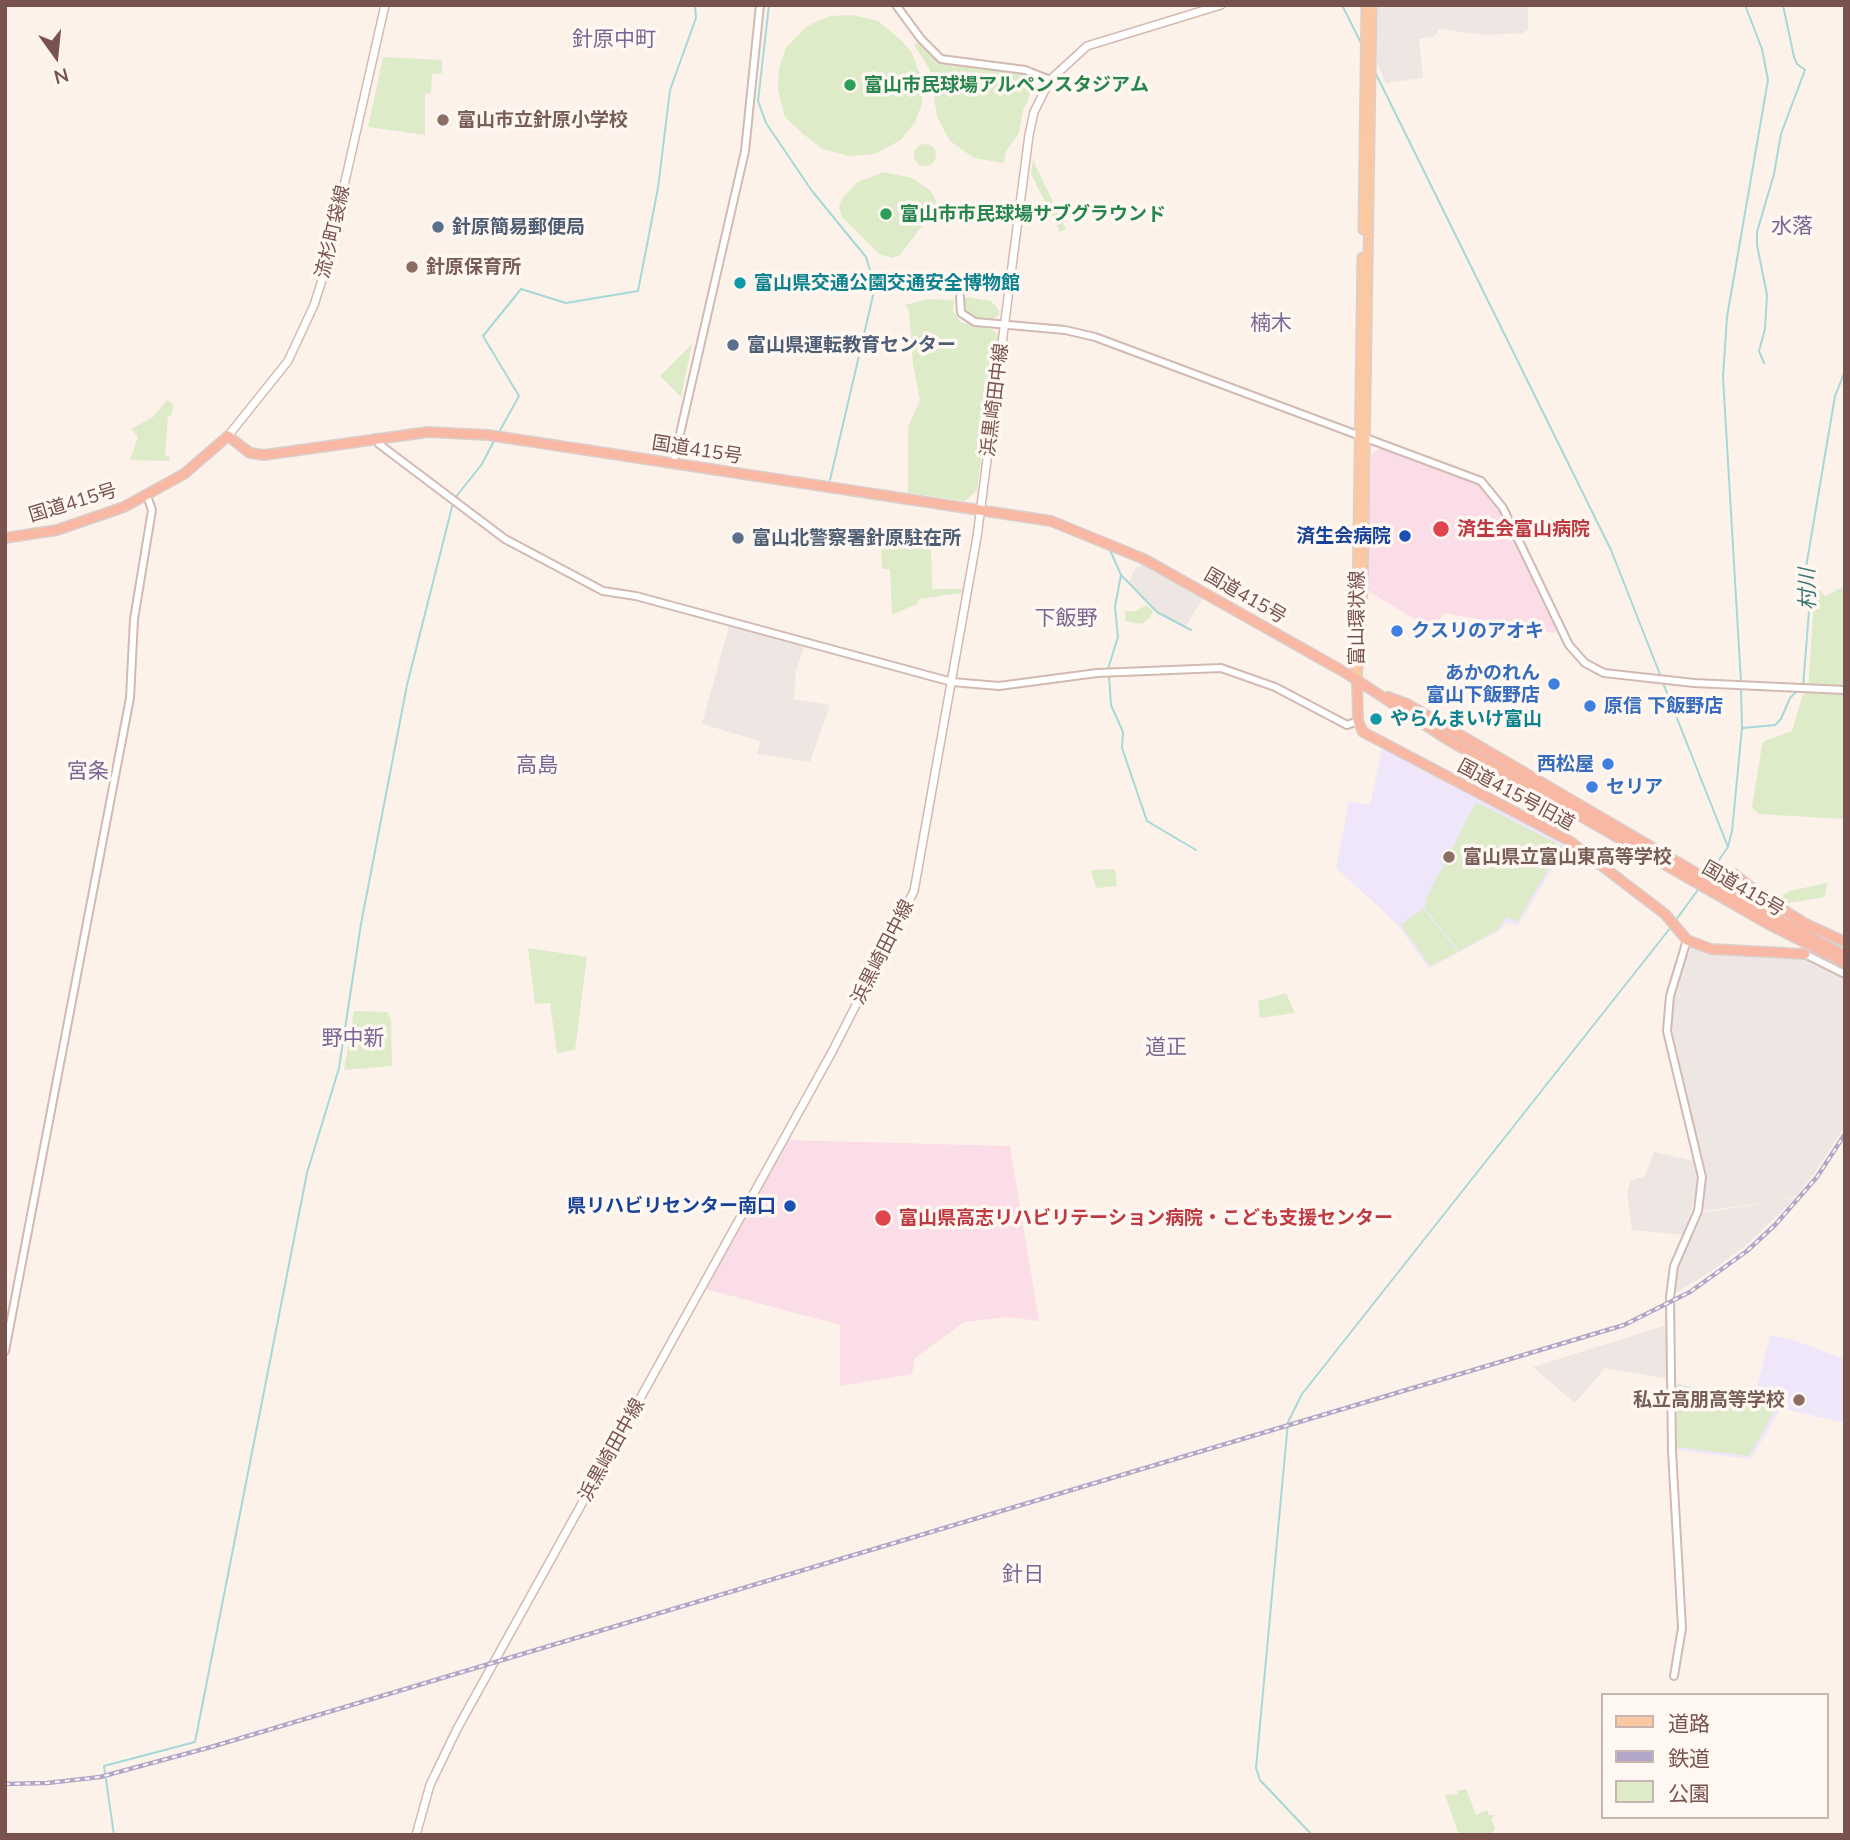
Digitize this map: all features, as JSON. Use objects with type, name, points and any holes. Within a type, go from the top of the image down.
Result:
[{"type":"highway","name":"国道415号","points":[[5,538],[57,530],[94,519],[147,496],[184,474],[228,436],[250,453],[264,454],[428,432],[464,432],[1051,521],[1104,540],[1144,559],[1357,681],[1445,738],[1845,963]]},
{"type":"highway","points":[[1357,681],[1357,721]]},
{"type":"highway","name":"国道415号旧道","points":[[1357,721],[1363,732],[1376,742],[1568,840],[1668,917],[1687,940]]},
{"type":"highway","name":"国道415号","points":[[1734,874],[1752,890],[1806,924],[1845,942]]},
{"type":"highway","points":[[1687,940],[1711,949],[1805,954]]},
{"type":"highway","name":"国道415号","points":[[1818,946],[1845,956]]},
{"type":"main road","name":"流杉町袋線","points":[[228,436],[264,395],[288,361],[314,305],[324,274],[385,5]]},
{"type":"main road","name":"浜黒崎田中線","points":[[416,1835],[430,1785],[457,1729],[701,1290],[907,911],[918,876],[981,509],[1034,112],[1050,80],[1087,46],[1101,39],[1221,5]]},
{"type":"main road","name":"富山環状線","points":[[1357,681],[1363,591],[1366,5]]},
{"type":"main road","name":"富山環状線","points":[[1362,436],[1372,5]]},
{"type":"street","points":[[673,464],[745,151],[760,5]]},
{"type":"street","points":[[896,5],[941,59],[1025,70],[1050,80]]},
{"type":"street","points":[[960,297],[961,313],[966,319],[1065,330],[1095,337],[1481,481],[1503,508],[1570,645],[1595,669],[1616,676],[1657,680],[1845,690]]},
{"type":"street","points":[[376,438],[379,444],[505,540],[603,591],[636,596],[894,669],[952,682],[999,686],[1097,673],[1221,668],[1275,687],[1347,725],[1357,721]]},
{"type":"street","points":[[5,1351],[130,698],[134,619],[152,510],[147,496]]},
{"type":"street","points":[[1674,1676],[1682,1628],[1672,1451],[1670,1297],[1674,1266],[1699,1211],[1702,1177],[1667,1031],[1670,996],[1687,940]]},
{"type":"street","points":[[1805,954],[1845,974]]},
{"type":"shaded area","points":[[1376,5],[1528,5],[1528,30],[1523,33],[1486,35],[1439,29],[1434,37],[1419,39],[1423,78],[1386,83],[1377,63]]},
{"type":"shaded area","name":"済生会富山病院","points":[[1380,448],[1466,473],[1494,495],[1558,629],[1554,633],[1445,613],[1431,629],[1368,591],[1371,455]]},
{"type":"shaded area","points":[[1144,564],[1203,598],[1186,626],[1158,612],[1129,582],[1136,567]]},
{"type":"shaded area","points":[[729,626],[804,647],[796,671],[794,699],[830,705],[810,762],[757,754],[760,741],[702,724]]},
{"type":"shaded area","name":"富山県立富山東高等学校","points":[[1382,748],[1566,846],[1517,927],[1506,922],[1499,931],[1429,968],[1397,924],[1336,868],[1349,801],[1370,805]]},
{"type":"shaded area","points":[[1689,945],[1725,955],[1801,957],[1845,978],[1845,1126],[1814,1174],[1796,1196],[1780,1200],[1795,1198],[1751,1241],[1713,1270],[1673,1295],[1676,1268],[1700,1213],[1779,1201],[1702,1211],[1705,1175],[1670,1019],[1678,973]]},
{"type":"shaded area","name":"富山県高志リハビリテーション病院・こども支援センター","points":[[787,1140],[1010,1146],[1039,1321],[1007,1317],[964,1322],[915,1358],[912,1374],[840,1386],[840,1325],[706,1289]]},
{"type":"shaded area","points":[[1654,1152],[1695,1161],[1698,1183],[1685,1235],[1632,1230],[1627,1194],[1630,1181],[1645,1176]]},
{"type":"shaded area","points":[[1664,1326],[1669,1327],[1668,1379],[1605,1368],[1575,1403],[1533,1367]]},
{"type":"shaded area","name":"私立高朋高等学校","points":[[1770,1335],[1796,1341],[1845,1359],[1845,1423],[1781,1408],[1751,1459],[1676,1450],[1674,1382],[1753,1403]]},
{"type":"green space","name":"富山市民球場アルペンスタジアム","points":[[852,15],[878,21],[912,53],[922,80],[922,104],[915,122],[901,140],[875,154],[849,156],[822,149],[802,133],[785,117],[778,90],[779,68],[786,48],[807,26],[830,16]]},
{"type":"green space","points":[[918,43],[939,63],[1024,74],[1037,79],[1023,111],[1019,133],[1006,151],[1004,163],[974,158],[950,141],[937,117],[930,70],[914,45]]},
{"type":"green space","points":[[383,57],[442,60],[442,73],[432,74],[431,93],[425,94],[425,135],[368,127]]},
{"type":"green space","points":[[925,144],[933,147],[936,155],[933,163],[925,166],[917,163],[914,155],[917,147]]},
{"type":"green space","points":[[1033,160],[1066,230],[1060,232],[1031,174]]},
{"type":"green space","name":"富山市市民球場サブグラウンド","points":[[883,172],[912,178],[931,191],[936,201],[934,210],[900,255],[892,258],[879,254],[842,217],[839,207],[843,197],[858,182]]},
{"type":"green space","points":[[966,297],[991,301],[999,310],[999,315],[990,321],[975,318],[965,309],[962,301]]},
{"type":"green space","points":[[927,299],[954,300],[953,310],[960,322],[988,328],[998,334],[977,490],[965,501],[908,493],[908,427],[920,400],[913,364],[909,310],[905,305]]},
{"type":"green space","points":[[692,344],[681,397],[660,376]]},
{"type":"green space","points":[[167,400],[173,404],[172,415],[168,416],[165,456],[170,457],[169,461],[130,460],[138,437],[131,429],[153,417]]},
{"type":"green space","points":[[881,546],[931,548],[932,589],[963,589],[962,593],[919,599],[917,604],[892,615],[890,569],[882,569]]},
{"type":"green space","points":[[1815,585],[1825,596],[1845,586],[1845,819],[1758,814],[1752,807],[1762,745],[1764,741],[1792,731],[1802,697],[1808,690]]},
{"type":"green space","points":[[1146,605],[1153,611],[1150,618],[1142,624],[1125,621],[1125,611],[1136,611]]},
{"type":"green space","points":[[1476,802],[1562,846],[1517,922],[1506,917],[1498,930],[1459,951],[1425,908],[1426,899]]},
{"type":"green space","points":[[1115,869],[1117,886],[1096,888],[1091,870]]},
{"type":"green space","points":[[1827,883],[1825,897],[1782,904],[1781,896],[1789,891]]},
{"type":"green space","points":[[1423,908],[1458,952],[1430,966],[1401,925]]},
{"type":"green space","points":[[528,948],[587,957],[575,1050],[557,1053],[550,1003],[535,1004]]},
{"type":"green space","points":[[1286,993],[1295,1013],[1260,1018],[1258,1001]]},
{"type":"green space","points":[[354,1011],[387,1012],[391,1019],[392,1066],[344,1070]]},
{"type":"green space","points":[[1677,1384],[1775,1410],[1749,1456],[1677,1447]]},
{"type":"green space","points":[[1466,1789],[1476,1815],[1487,1810],[1489,1815],[1496,1815],[1491,1819],[1495,1827],[1492,1835],[1459,1835],[1445,1795],[1458,1794],[1457,1791]]},
{"type":"waterway","points":[[498,434],[519,396],[483,336],[521,289],[566,303],[638,291],[658,188],[670,90],[696,18],[695,5]]},
{"type":"waterway","points":[[769,5],[758,101],[766,123],[812,191],[866,257],[875,287],[830,480]]},
{"type":"waterway","points":[[1342,5],[1362,45]]},
{"type":"waterway","points":[[1741,682],[1723,377],[1727,317],[1768,80],[1762,49],[1745,5]]},
{"type":"waterway","points":[[1764,363],[1759,351],[1765,329],[1767,295],[1757,232],[1774,174],[1781,134],[1805,70],[1797,64],[1794,57],[1783,5]]},
{"type":"waterway","points":[[1375,72],[1611,550],[1661,677]]},
{"type":"waterway","name":"村川","points":[[1803,687],[1811,586],[1804,579],[1835,396],[1845,371]]},
{"type":"waterway","points":[[455,498],[482,464],[495,439]]},
{"type":"waterway","points":[[114,1835],[104,1766],[195,1742],[307,1173],[339,1068],[361,924],[407,685],[453,503]]},
{"type":"waterway","points":[[1110,550],[1121,575],[1157,612],[1191,630]]},
{"type":"waterway","points":[[1108,669],[1118,637],[1115,607],[1121,575]]},
{"type":"waterway","points":[[1109,675],[1111,705],[1123,732],[1122,748],[1147,821],[1196,850]]},
{"type":"waterway","points":[[1663,683],[1728,847]]},
{"type":"waterway","points":[[1707,877],[1728,847],[1732,831],[1742,728],[1741,688]]},
{"type":"waterway","name":"村川","points":[[1743,728],[1775,725],[1781,719],[1790,698],[1798,690]]},
{"type":"waterway","points":[[1676,920],[1700,887]]},
{"type":"waterway","points":[[1312,1835],[1260,1780],[1256,1768],[1288,1422],[1302,1394],[1671,927]]},
{"type":"railway","points":[[5,1784],[100,1777],[211,1747],[1624,1325],[1690,1292],[1747,1251],[1775,1225],[1817,1177],[1845,1134]]},
{"type":"place","name":"富山市民球場アルペンスタジアム","points":[[850,85]]},
{"type":"place","name":"富山市立針原小学校","points":[[443,120]]},
{"type":"place","name":"富山市市民球場サブグラウンド","points":[[886,214]]},
{"type":"place","name":"針原簡易郵便局","points":[[438,227]]},
{"type":"place","name":"針原保育所","points":[[412,267]]},
{"type":"place","name":"富山県交通公園交通安全博物館","points":[[740,283]]},
{"type":"place","name":"富山県運転教育センター","points":[[733,345]]},
{"type":"place","name":"済生会富山病院","points":[[1441,529]]},
{"type":"place","name":"済生会病院","points":[[1405,536]]},
{"type":"place","name":"富山北警察署針原駐在所","points":[[738,538]]},
{"type":"place","name":"クスリのアオキ","points":[[1397,631]]},
{"type":"place","name":"あかのれん 富山下飯野店","points":[[1554,684]]},
{"type":"place","name":"原信 下飯野店","points":[[1590,706]]},
{"type":"place","name":"やらんまいけ富山","points":[[1376,719]]},
{"type":"place","name":"西松屋","points":[[1608,764]]},
{"type":"place","name":"セリア","points":[[1592,787]]},
{"type":"place","name":"富山県立富山東高等学校","points":[[1449,857]]},
{"type":"place","name":"県リハビリセンター南口","points":[[790,1206]]},
{"type":"place","name":"富山県高志リハビリテーション病院・こども支援センター","points":[[883,1218]]},
{"type":"place","name":"私立高朋高等学校","points":[[1799,1400]]},
{"type":"district","name":"針原中町","points":[[614,40]]},
{"type":"district","name":"水落","points":[[1792,227]]},
{"type":"district","name":"楠木","points":[[1271,324]]},
{"type":"district","name":"下飯野","points":[[1066,619]]},
{"type":"district","name":"高島","points":[[537,766]]},
{"type":"district","name":"宮条","points":[[88,772]]},
{"type":"district","name":"野中新","points":[[353,1039]]},
{"type":"district","name":"道正","points":[[1166,1048]]},
{"type":"district","name":"針日","points":[[1023,1575]]}]
